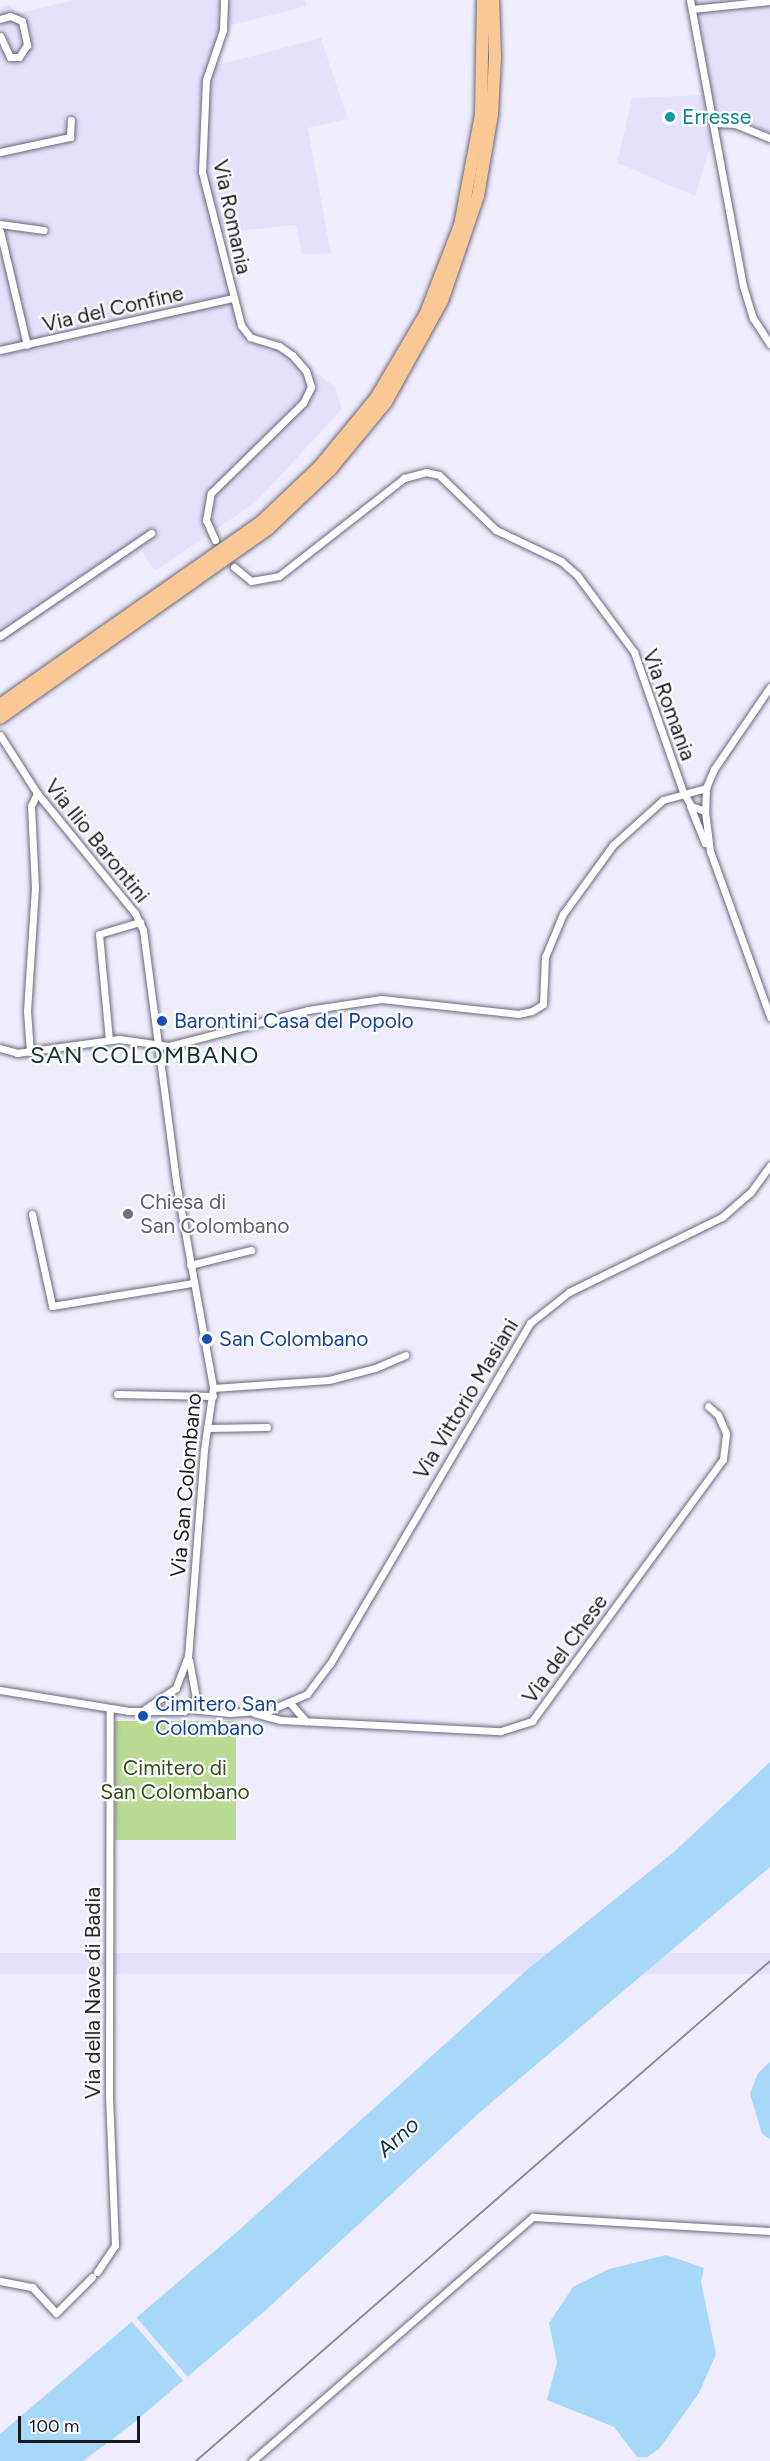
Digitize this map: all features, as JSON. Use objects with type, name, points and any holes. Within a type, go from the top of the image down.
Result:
[{"type":"highway","points":[[476,0],[485,44]]},
{"type":"highway","points":[[0,705],[261,522],[320,466],[369,407],[426,313],[460,225],[478,144],[485,44],[483,0]]},
{"type":"highway","points":[[0,718],[268,529],[330,470],[372,421],[427,334],[472,221],[488,147],[495,57],[492,0]]},
{"type":"highway","points":[[495,57],[500,40],[497,0]]},
{"type":"street","name":"Via Romania","points":[[215,540],[206,520],[211,493],[303,404],[311,387],[306,371],[279,346],[249,336],[232,298],[202,172],[201,148],[206,80],[223,30],[224,0]]},
{"type":"street","points":[[690,0],[715,123],[743,286],[753,318],[770,344]]},
{"type":"street","points":[[692,9],[770,1]]},
{"type":"street","points":[[0,19],[10,16],[22,21],[27,45],[19,57],[10,57],[0,36]]},
{"type":"street","points":[[0,152],[70,136],[71,120]]},
{"type":"street","points":[[715,123],[735,124],[770,138]]},
{"type":"street","points":[[0,224],[44,230]]},
{"type":"street","points":[[0,231],[27,345]]},
{"type":"street","name":"Via del Confine","points":[[0,350],[232,298]]},
{"type":"street","name":"Via Romania","points":[[234,567],[251,581],[279,576],[393,485],[415,474],[432,472],[496,530],[561,561],[577,575],[634,652],[683,792]]},
{"type":"street","points":[[0,636],[151,533]]},
{"type":"street","points":[[713,859],[705,811],[706,788],[714,769],[770,687]]},
{"type":"street","name":"Via Ilio Barontini","points":[[0,735],[37,793],[140,922],[151,973],[158,1046]]},
{"type":"street","points":[[0,1048],[30,1052],[109,1040],[158,1046],[364,1000],[395,999],[518,1014],[532,1011],[543,1004],[545,957],[552,939],[584,883],[613,845],[651,809],[683,792],[706,788]]},
{"type":"street","points":[[683,792],[713,859],[770,1017]]},
{"type":"street","points":[[30,1052],[27,1011],[35,888],[31,806],[37,793]]},
{"type":"street","points":[[687,801],[705,811]]},
{"type":"street","points":[[109,1040],[99,934],[140,922]]},
{"type":"street","name":"Via San Colombano","points":[[158,1046],[190,1265],[213,1392],[204,1450],[188,1656],[195,1693]]},
{"type":"street","name":"Via Vittorio Masiani","points":[[291,1704],[316,1685],[330,1664],[530,1323],[569,1292],[722,1217],[750,1193],[770,1165]]},
{"type":"street","points":[[32,1214],[52,1306],[193,1283]]},
{"type":"street","points":[[190,1265],[251,1250]]},
{"type":"street","points":[[117,1394],[213,1392],[329,1380],[375,1368],[405,1354]]},
{"type":"street","name":"Via del Chese","points":[[189,1709],[204,1708],[252,1713],[281,1720],[501,1731],[532,1721],[723,1459],[726,1433],[718,1414],[708,1406]]},
{"type":"street","points":[[207,1428],[267,1427]]},
{"type":"street","name":"Via San Colombano","points":[[175,1689],[188,1656]]},
{"type":"street","points":[[145,1709],[175,1689],[186,1685],[195,1693],[204,1708]]},
{"type":"street","points":[[175,1689],[172,1702],[178,1709]]},
{"type":"street","points":[[0,1690],[110,1708],[145,1709],[189,1709],[195,1693]]},
{"type":"street","points":[[291,1704],[306,1720]]},
{"type":"street","name":"Via del Chese","points":[[252,1713],[291,1704]]},
{"type":"street","points":[[281,1707],[281,1720]]},
{"type":"street","name":"Via della Nave di Badia","points":[[0,2281],[32,2287],[56,2313],[95,2275],[115,2245],[109,2093],[110,1708]]},
{"type":"street","points":[[252,2461],[532,2217],[770,2231]]},
{"type":"shaded area","points":[[74,0],[305,0],[307,6],[224,27],[211,63],[222,64],[321,38],[348,119],[308,128],[331,254],[302,254],[296,225],[217,233],[245,332],[292,355],[335,387],[342,409],[256,502],[155,571],[142,551],[0,643],[0,7],[10,5],[15,14]]},
{"type":"shaded area","points":[[688,0],[770,0],[770,132],[721,112],[695,196],[617,163],[632,98],[703,95]]},
{"type":"shaded area","points":[[0,1953],[770,1953],[770,1974],[0,1974]]},
{"type":"green space","name":"Cimitero di San Colombano","points":[[115,1721],[236,1721],[236,1840],[115,1840]]},
{"type":"water","name":"Arno","points":[[770,1762],[770,1867],[479,2113],[266,2310],[131,2425],[83,2461],[0,2461],[0,2434],[238,2231],[528,1969],[675,1851]]},
{"type":"water","points":[[770,2062],[770,2139],[762,2134],[750,2094],[758,2073]]},
{"type":"water","points":[[666,2255],[704,2268],[701,2282],[716,2354],[699,2393],[659,2449],[647,2457],[637,2457],[614,2427],[547,2400],[557,2362],[549,2323],[573,2287],[609,2269]]},
{"type":"pier","points":[[134,2315],[190,2379],[185,2383],[129,2319]]},
{"type":"railway","points":[[196,2461],[770,1961]]},
{"type":"place","name":"Erresse","points":[[670,117]]},
{"type":"place","name":"Barontini Casa del Popolo","points":[[162,1021]]},
{"type":"place","name":"Chiesa di San Colombano","points":[[128,1214]]},
{"type":"place","name":"San Colombano","points":[[207,1339]]},
{"type":"place","name":"Cimitero San Colombano","points":[[143,1716]]},
{"type":"district","name":"SAN COLOMBANO","points":[[145,1055]]}]
